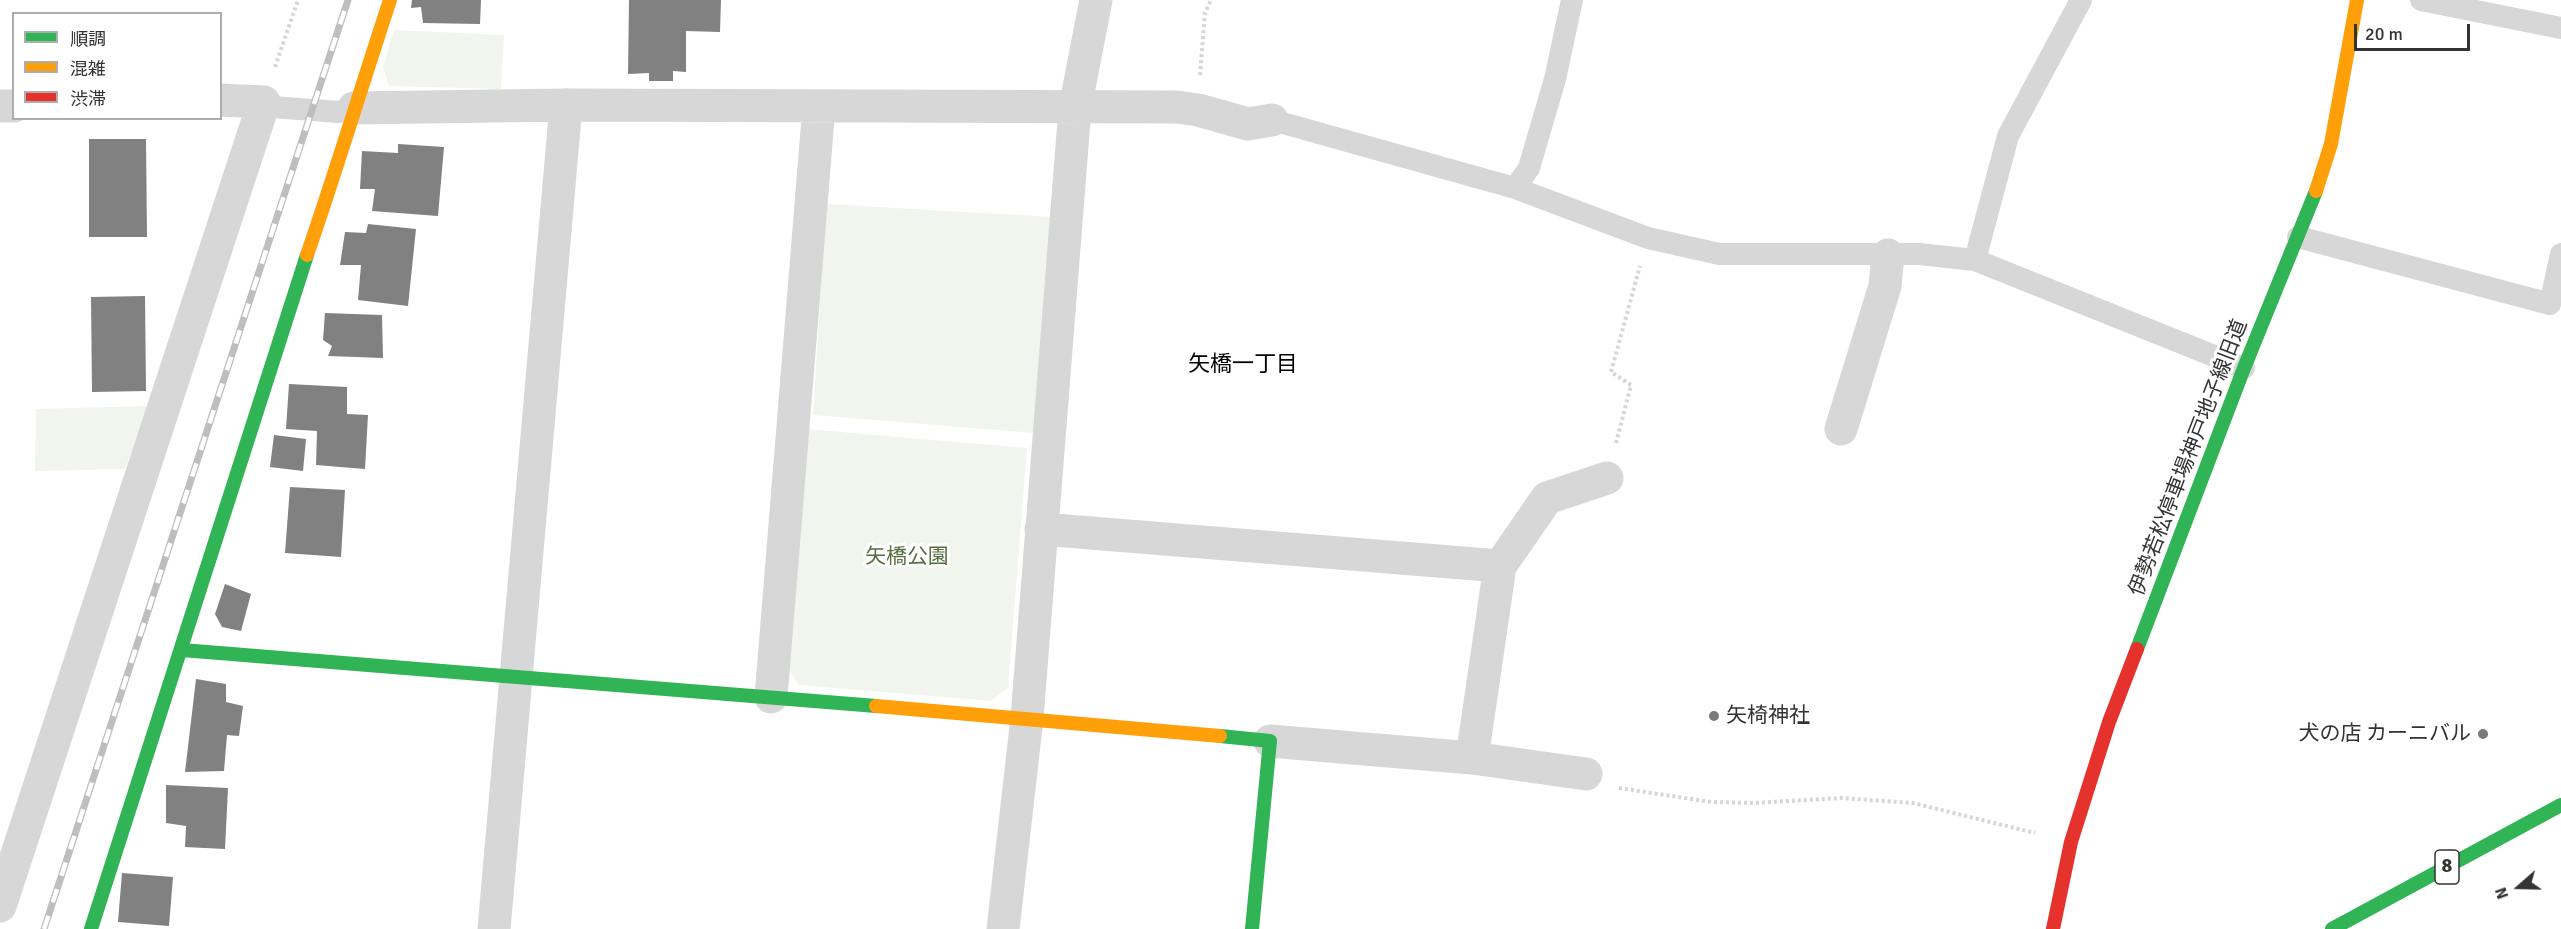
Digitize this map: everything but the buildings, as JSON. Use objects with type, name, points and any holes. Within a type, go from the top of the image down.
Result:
[{"type":"street","points":[[91,929],[182,650],[281,331],[348,136],[354,108],[390,0]]},
{"type":"street","points":[[1003,929],[1027,718],[1074,108],[1096,0]]},
{"type":"street","name":"伊勢若松停車場神戸地子線旧道","points":[[2053,929],[2071,842],[2109,722],[2244,368],[2298,237],[2331,144],[2357,0]]},
{"type":"street","points":[[0,906],[264,102],[222,100]]},
{"type":"street","points":[[354,108],[566,105],[1178,107],[1198,110],[1248,124],[1272,120]]},
{"type":"street","points":[[494,929],[566,105]]},
{"type":"street","points":[[771,697],[819,106]]},
{"type":"street","points":[[1841,429],[1885,286],[1888,255]]},
{"type":"street","points":[[1472,758],[1500,566],[1547,498],[1607,478]]},
{"type":"street","points":[[1041,529],[1500,566]]},
{"type":"street","points":[[182,650],[1027,718],[1472,758],[1586,774]]},
{"type":"street","points":[[1252,929],[1270,741]]},
{"type":"street","name":"8","points":[[2332,929],[2561,805]]},
{"type":"lane","points":[[1515,188],[1528,168],[1555,79],[1572,0]]},
{"type":"lane","points":[[1975,260],[2007,136],[2081,0]]},
{"type":"lane","points":[[2421,0],[2561,28]]},
{"type":"lane","points":[[264,102],[273,107],[339,112],[354,108]]},
{"type":"lane","points":[[1272,120],[1515,188],[1648,238],[1719,254],[1919,254],[1975,260],[2244,368]]},
{"type":"lane","points":[[2298,237],[2550,304],[2561,254]]},
{"type":"path","points":[[264,102],[298,0]]},
{"type":"path","points":[[1198,110],[1205,13],[1211,0]]},
{"type":"path","points":[[1607,478],[1631,385],[1611,372],[1648,238]]},
{"type":"path","points":[[1586,774],[1617,788],[1711,802],[1754,803],[1841,798],[1913,803],[2071,842]]},
{"type":"green space","points":[[394,30],[504,35],[501,89],[389,86],[383,67]]},
{"type":"green space","points":[[826,204],[1053,217],[1035,433],[813,415]]},
{"type":"green space","points":[[149,406],[125,469],[35,471],[36,409]]},
{"type":"green space","name":"矢橋公園","points":[[806,429],[1027,448],[1008,688],[990,701],[799,685],[787,667]]},
{"type":"railway","points":[[44,929],[348,0]]},
{"type":"traffic: fast","points":[[2137,649],[2244,368],[2316,191]]},
{"type":"traffic: fast","points":[[91,929],[307,255]]},
{"type":"traffic: fast","points":[[182,650],[876,706]]},
{"type":"traffic: fast","points":[[1220,736],[1270,741],[1252,929]]},
{"type":"traffic: fast","points":[[2332,929],[2561,805]]},
{"type":"traffic: slow","points":[[307,255],[390,0]]},
{"type":"traffic: slow","points":[[2316,191],[2331,144],[2357,0]]},
{"type":"traffic: slow","points":[[876,706],[1220,736]]},
{"type":"traffic: jam","points":[[2053,929],[2071,842],[2109,722],[2137,649]]},
{"type":"place","name":"矢椅神社","points":[[1714,716]]},
{"type":"place","name":"犬の店 カーニバル","points":[[2483,734]]},
{"type":"district","name":"矢橋一丁目","points":[[1243,365]]}]
